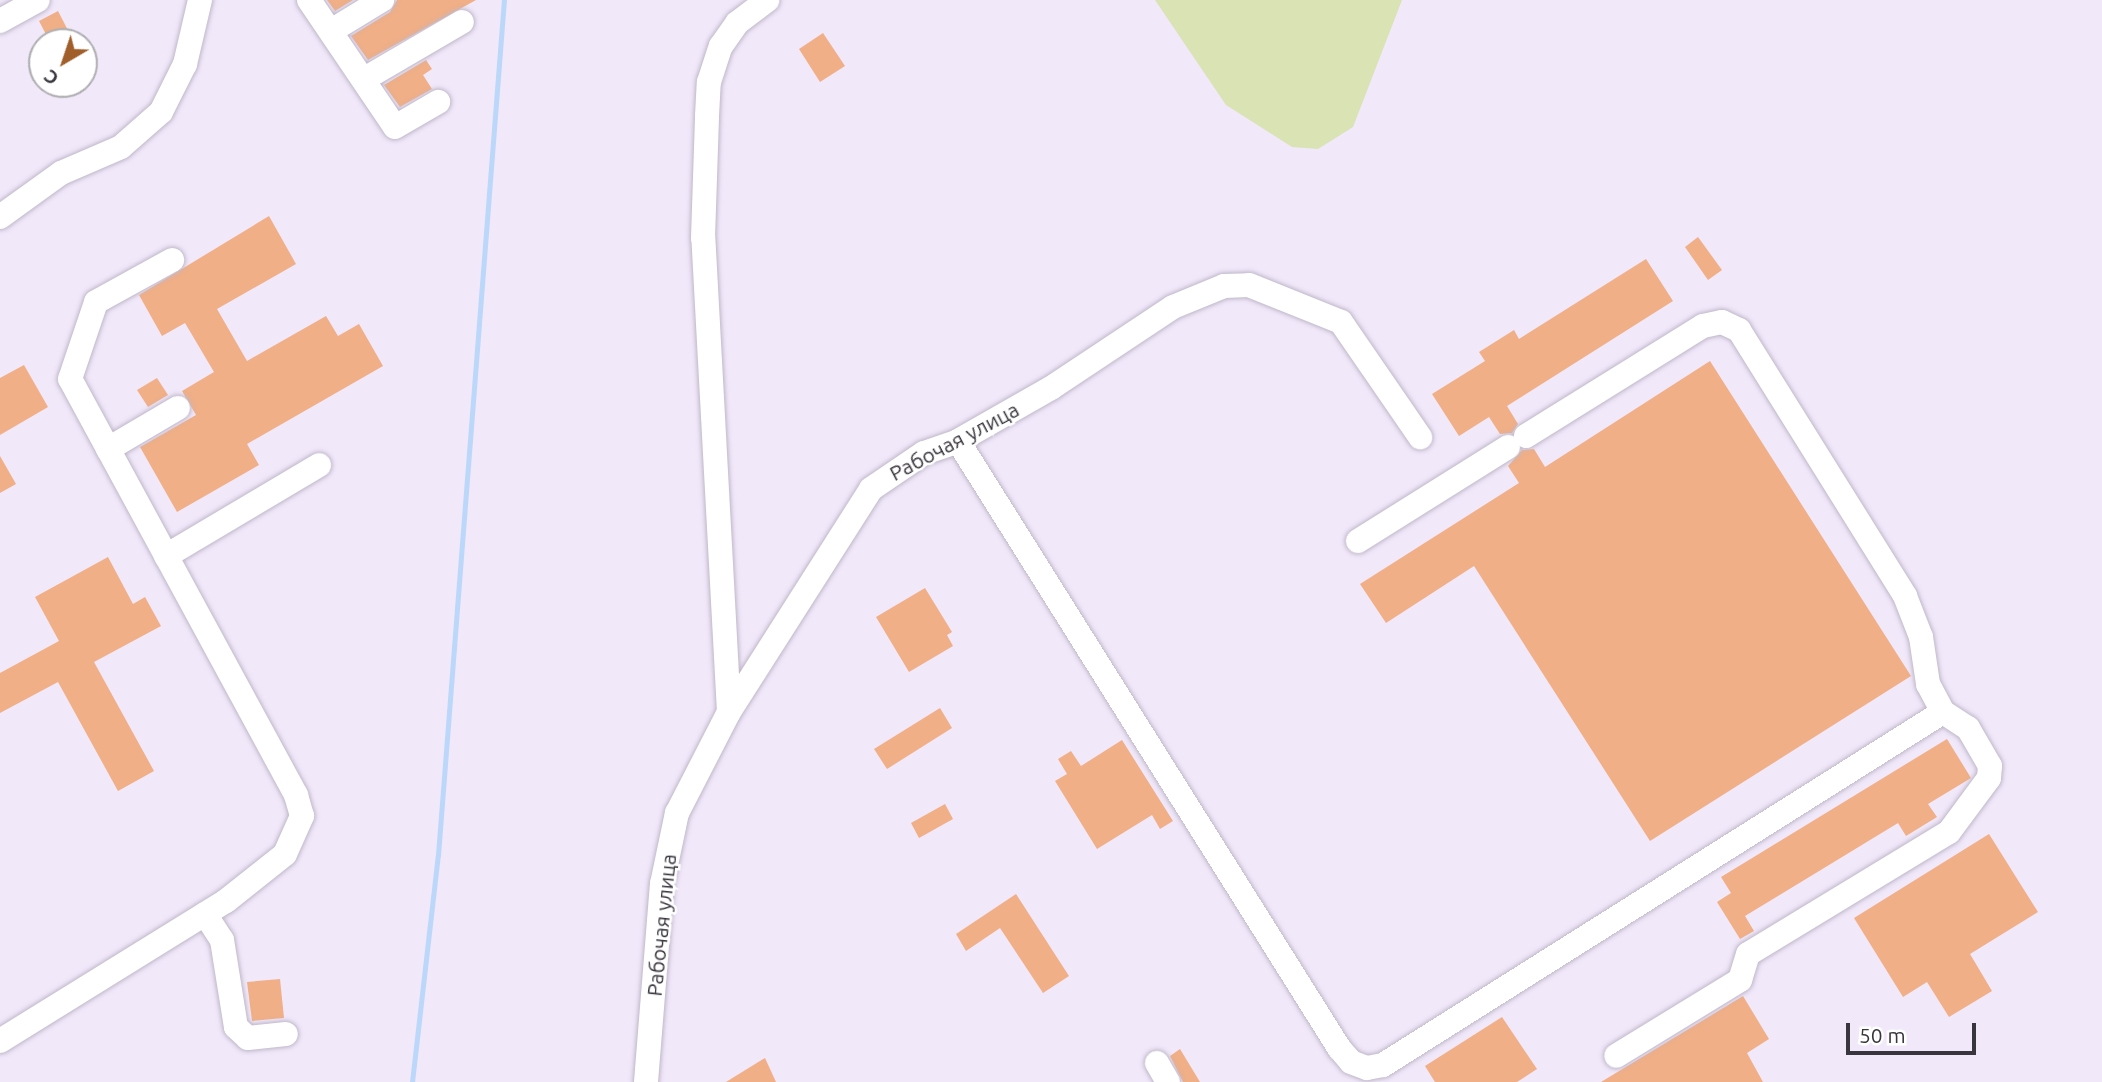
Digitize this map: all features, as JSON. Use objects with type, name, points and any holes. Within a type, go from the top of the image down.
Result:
[{"type":"lane","points":[[0,21],[38,0]]},
{"type":"lane","points":[[0,217],[61,173],[121,147],[161,113],[186,64],[200,0]]},
{"type":"lane","points":[[309,0],[366,78],[395,127],[438,102]]},
{"type":"lane","points":[[331,31],[383,0]]},
{"type":"lane","points":[[729,712],[703,238],[707,116],[709,82],[721,46],[737,23],[759,2]]},
{"type":"lane","points":[[366,78],[462,22]]},
{"type":"lane","points":[[0,1041],[205,914],[285,854],[302,816],[296,796],[70,379],[96,302],[172,260]]},
{"type":"lane","name":"Рабочая улица","points":[[646,1082],[669,845],[682,802],[729,712],[871,488],[923,453],[958,441],[1196,294],[1224,286],[1250,285],[1341,322],[1420,437]]},
{"type":"lane","points":[[1358,541],[1703,326],[1722,321],[1739,330],[1905,596],[1921,637],[1928,684],[1943,712],[1968,728],[1990,766],[1989,778],[1949,832],[1748,954],[1740,980],[1616,1056]]},
{"type":"lane","points":[[108,449],[178,408]]},
{"type":"lane","points":[[958,441],[1339,1048],[1350,1062],[1367,1068],[1383,1065],[1943,712]]},
{"type":"lane","points":[[166,556],[319,465]]},
{"type":"lane","points":[[205,914],[222,940],[236,1027],[248,1038],[286,1034]]},
{"type":"green space","points":[[1155,0],[1402,0],[1353,127],[1318,149],[1292,147],[1226,105]]},
{"type":"building","points":[[327,0],[353,0],[335,11]]},
{"type":"building","points":[[397,0],[476,0],[368,60],[351,36],[390,12]]},
{"type":"building","points":[[58,11],[67,28],[43,28],[39,21]]},
{"type":"building","points":[[823,33],[845,66],[820,82],[799,49]]},
{"type":"building","points":[[426,60],[432,69],[423,75],[432,89],[400,107],[384,85]]},
{"type":"building","points":[[269,216],[296,264],[217,309],[247,361],[326,316],[338,336],[359,324],[383,366],[247,444],[259,465],[177,512],[140,447],[196,415],[182,391],[214,372],[185,323],[162,336],[139,295]]},
{"type":"building","points":[[1698,237],[1722,270],[1708,280],[1685,247]]},
{"type":"building","points":[[1646,259],[1673,301],[1507,406],[1518,424],[1512,433],[1500,434],[1489,417],[1459,436],[1432,394],[1485,361],[1479,352],[1514,330],[1519,339]]},
{"type":"building","points":[[1710,361],[1911,676],[1650,841],[1474,566],[1386,623],[1360,584],[1519,483],[1508,466],[1522,450],[1534,449],[1545,467]]},
{"type":"building","points":[[24,365],[48,407],[0,435],[0,378]]},
{"type":"building","points":[[157,378],[168,395],[148,407],[137,390]]},
{"type":"building","points":[[0,456],[16,484],[0,493]]},
{"type":"building","points":[[108,557],[133,604],[145,597],[161,626],[94,662],[154,771],[118,791],[58,682],[0,713],[0,673],[59,641],[35,597]]},
{"type":"building","points":[[925,588],[952,632],[947,635],[953,646],[909,672],[876,617]]},
{"type":"building","points":[[940,708],[952,728],[887,769],[874,749]]},
{"type":"building","points":[[1947,739],[1971,778],[1928,804],[1937,817],[1906,836],[1898,823],[1745,916],[1754,931],[1740,939],[1717,902],[1731,893],[1721,877]]},
{"type":"building","points":[[1122,740],[1173,821],[1160,829],[1152,815],[1097,849],[1055,781],[1067,774],[1058,759],[1071,751],[1081,766]]},
{"type":"building","points":[[945,804],[953,819],[919,838],[911,823]]},
{"type":"building","points":[[1989,834],[2038,912],[1970,954],[1992,991],[1949,1017],[1927,982],[1903,997],[1854,918]]},
{"type":"building","points":[[1016,894],[1069,976],[1043,993],[1000,928],[966,951],[956,934]]},
{"type":"building","points":[[280,979],[284,1018],[252,1021],[247,982]]},
{"type":"building","points":[[1743,996],[1769,1039],[1747,1053],[1763,1082],[1601,1082]]},
{"type":"building","points":[[1502,1017],[1537,1069],[1517,1082],[1435,1082],[1425,1066]]},
{"type":"building","points":[[1180,1049],[1200,1082],[1183,1082],[1170,1056]]},
{"type":"building","points":[[765,1058],[776,1082],[726,1082]]},
{"type":"waterway","points":[[412,1082],[438,855],[504,0]]}]
